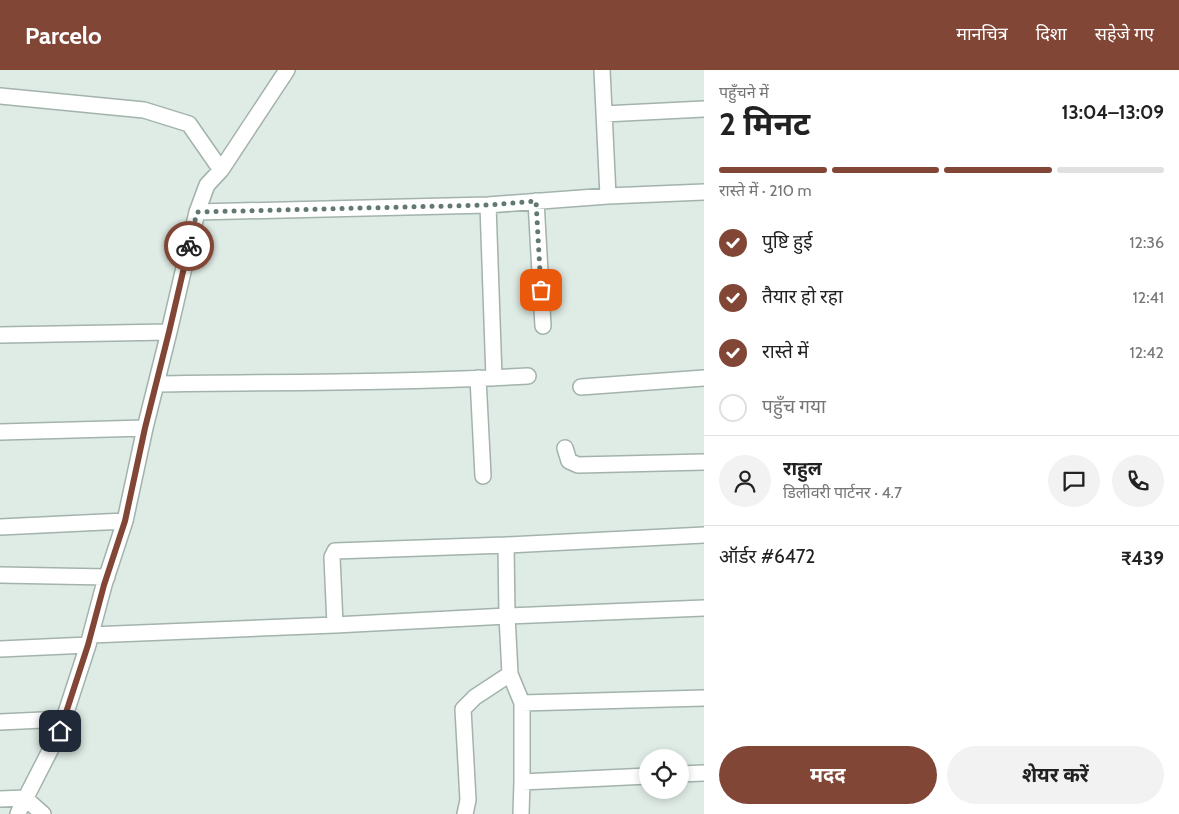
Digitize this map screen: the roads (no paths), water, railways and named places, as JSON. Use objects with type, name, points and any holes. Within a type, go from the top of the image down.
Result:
[{"type":"street","points":[[18,814],[60,731],[90,640],[125,521],[145,428],[197,212],[207,185],[221,170],[287,70]]},
{"type":"street","points":[[602,70],[608,196]]},
{"type":"street","points":[[0,96],[144,110],[189,124],[221,170]]},
{"type":"street","points":[[604,114],[704,110]]},
{"type":"street","points":[[197,212],[488,205],[608,196],[704,192]]},
{"type":"street","points":[[536,201],[543,326]]},
{"type":"street","points":[[488,205],[494,378]]},
{"type":"street","points":[[0,335],[169,332]]},
{"type":"street","points":[[157,384],[343,382],[528,376]]},
{"type":"street","points":[[478,378],[483,476]]},
{"type":"street","points":[[580,387],[704,378]]},
{"type":"street","points":[[0,432],[145,428]]},
{"type":"street","points":[[565,448],[569,460],[578,465],[704,462]]},
{"type":"street","points":[[0,527],[125,521]]},
{"type":"street","points":[[335,625],[332,557],[335,551],[704,535]]},
{"type":"street","points":[[506,545],[510,674],[522,703],[520,814]]},
{"type":"street","points":[[0,575],[107,577]]},
{"type":"street","points":[[0,649],[90,640],[335,625],[704,608]]},
{"type":"street","points":[[465,814],[468,800],[463,709],[475,696],[510,674]]},
{"type":"street","points":[[522,703],[704,698]]},
{"type":"street","points":[[0,722],[64,719]]},
{"type":"street","points":[[689,774],[704,773]]},
{"type":"street","points":[[522,782],[639,776]]},
{"type":"street","points":[[0,799],[25,798],[43,814]]}]
